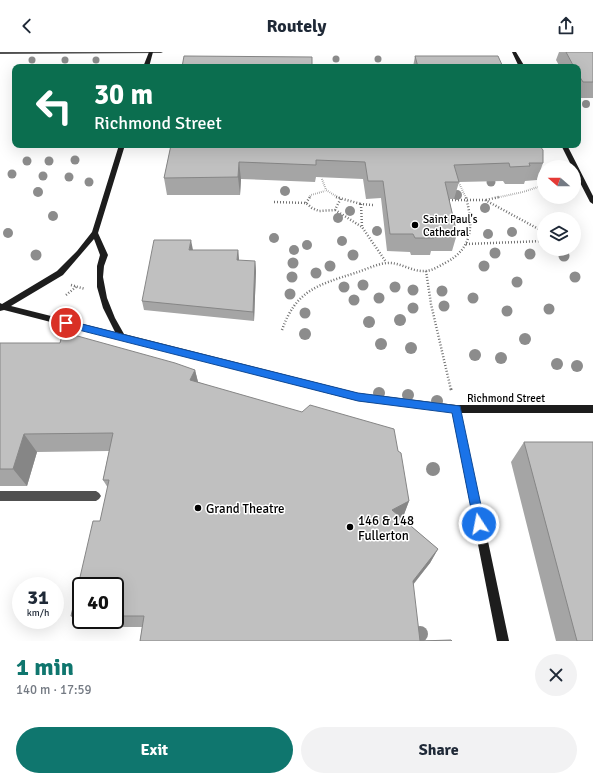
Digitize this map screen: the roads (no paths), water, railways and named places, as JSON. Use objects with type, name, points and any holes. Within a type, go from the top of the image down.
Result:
[{"type":"main road","points":[[147,64],[151,52]]},
{"type":"main road","points":[[514,52],[520,64]]},
{"type":"main road","points":[[1,307],[60,273],[80,254],[95,233],[121,148]]},
{"type":"main road","points":[[566,148],[593,202]]},
{"type":"main road","points":[[95,233],[104,255],[100,266],[99,281],[101,290],[109,314],[122,338]]},
{"type":"main road","name":"Richmond Street","points":[[1,307],[358,397],[456,409],[593,409]]},
{"type":"main road","points":[[456,409],[503,641]]},
{"type":"street","points":[[0,53],[160,52]]},
{"type":"street","points":[[0,496],[96,496]]},
{"type":"place","name":"Saint Paul's Cathedral","points":[[415,225]]},
{"type":"place","name":"Grand Theatre","points":[[198,508]]},
{"type":"place","name":"146 & 148 Fullerton","points":[[350,527]]}]
